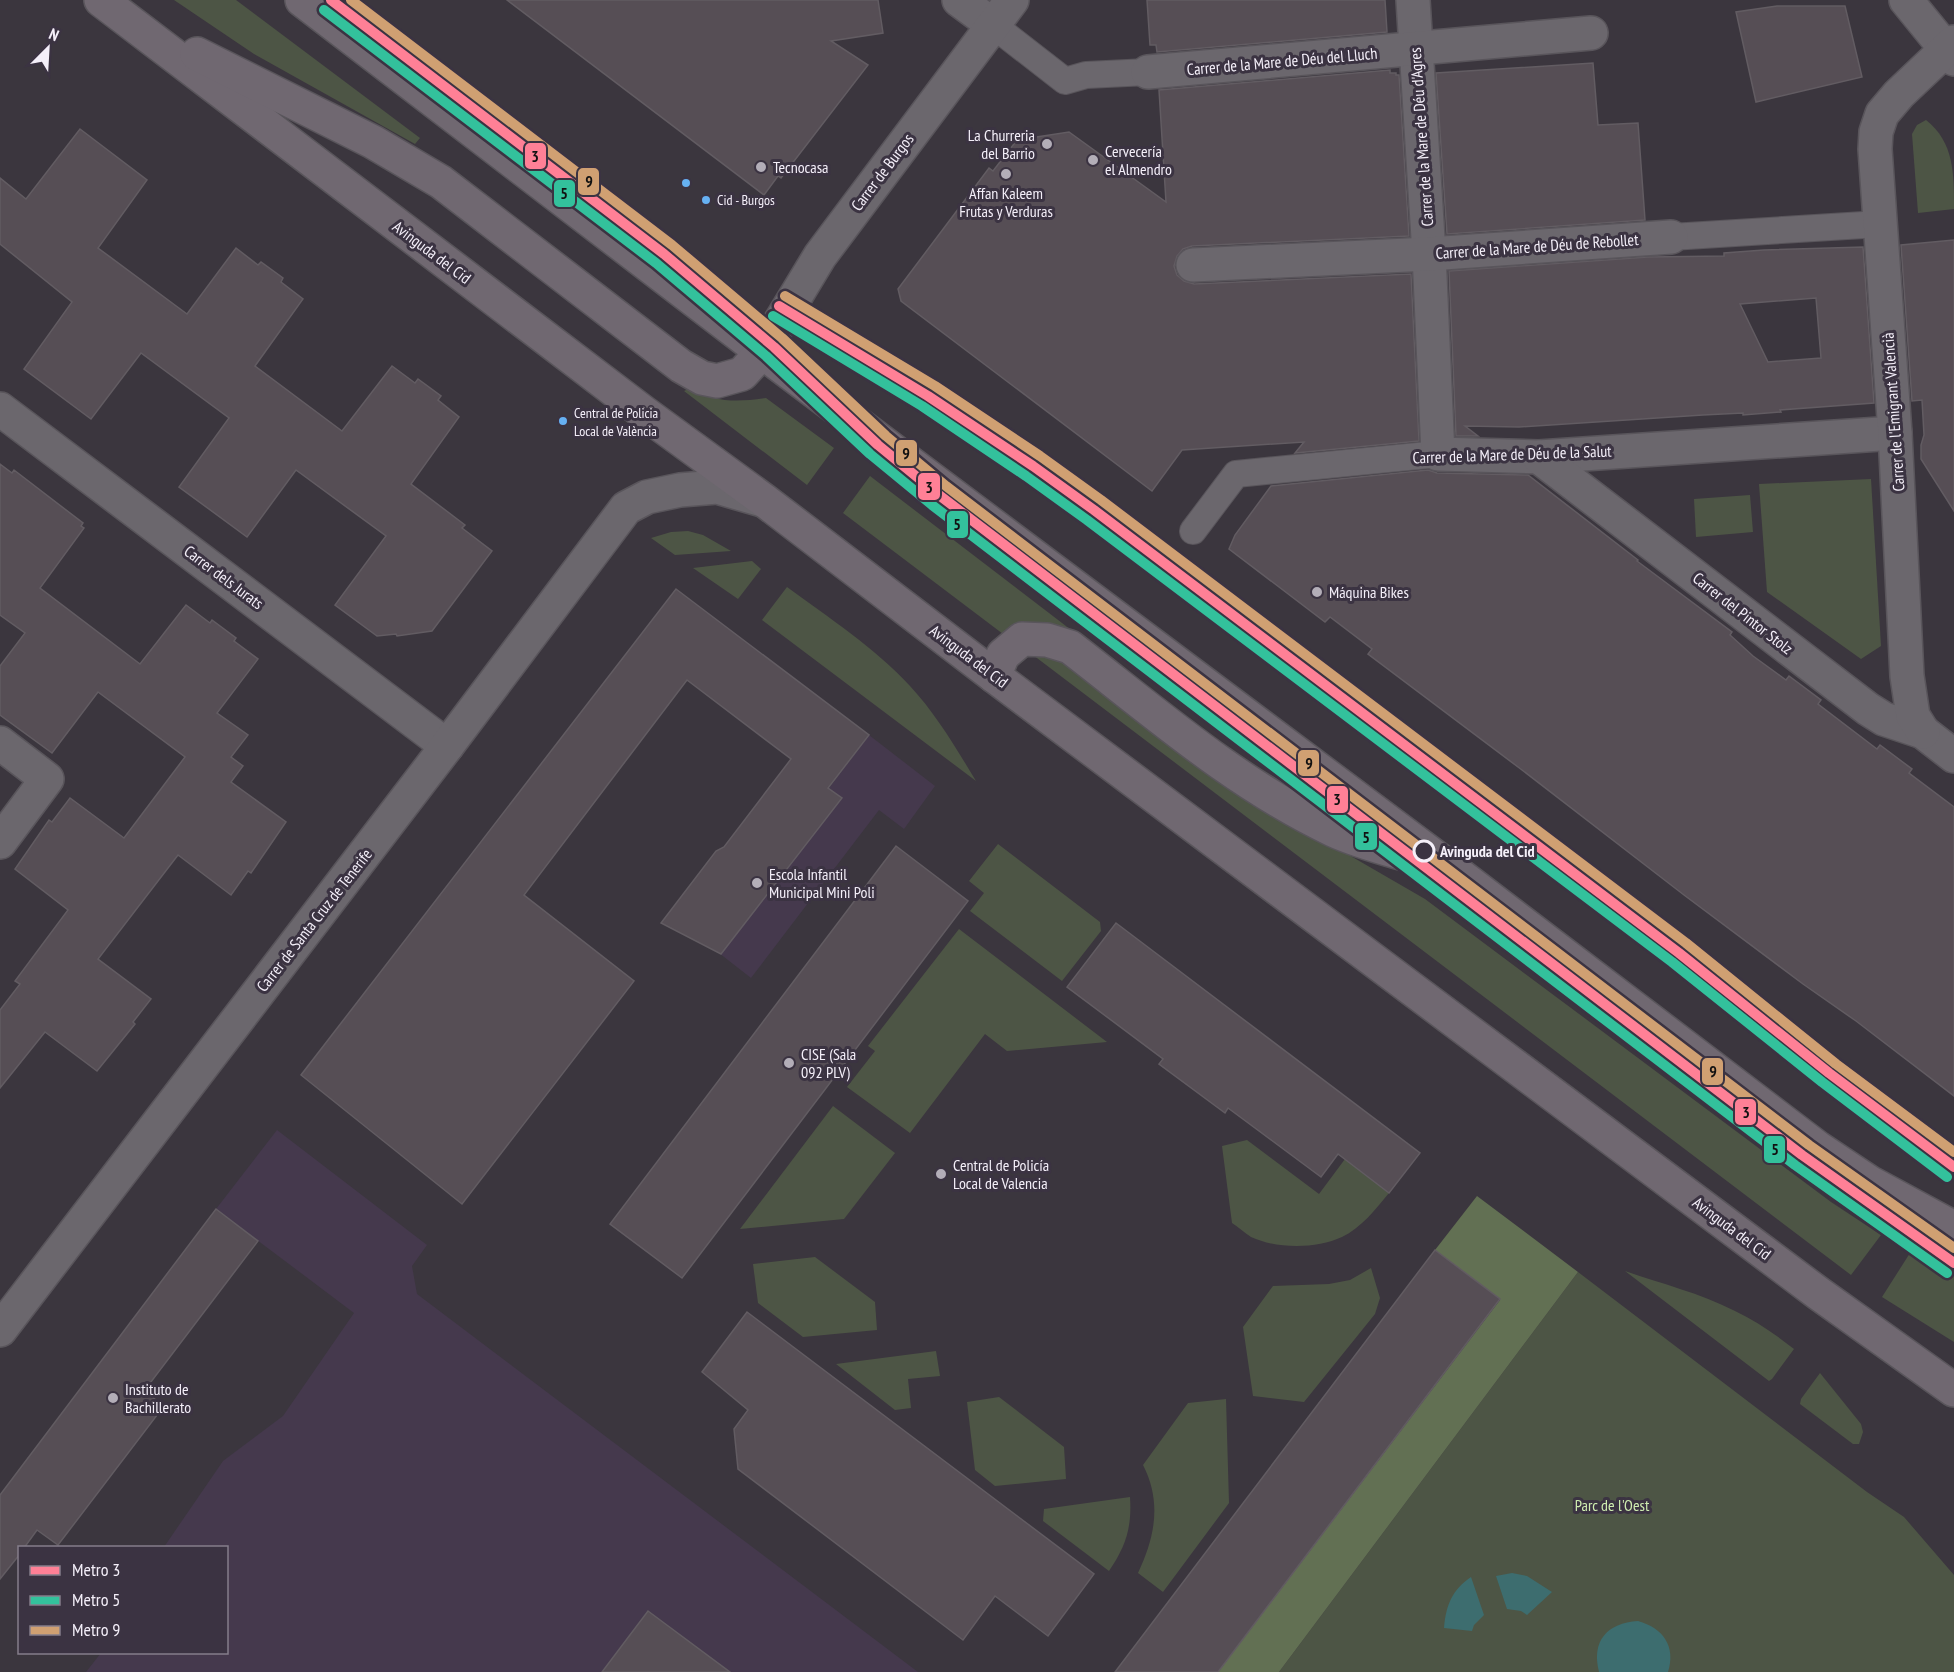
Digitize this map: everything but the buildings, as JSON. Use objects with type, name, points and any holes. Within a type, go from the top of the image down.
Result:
[{"type":"main road","name":"Avinguda del Cid","points":[[101,0],[633,405],[765,501],[994,676],[1818,1293],[1954,1390]]},
{"type":"main road","points":[[302,0],[762,352],[1470,883],[1818,1148],[1869,1182],[1954,1228]]},
{"type":"main road","points":[[128,20],[373,142],[441,182],[681,366],[702,378],[717,381],[742,374],[762,352]]},
{"type":"main road","points":[[994,676],[1003,655],[1022,639],[1047,640],[1070,647],[1222,765],[1276,800],[1333,830],[1366,844],[1430,862],[1470,883]]},
{"type":"street","points":[[959,0],[1002,13]]},
{"type":"street","name":"Carrer de la Mare de Déu d'Agres","points":[[1413,0],[1429,254],[1438,454]]},
{"type":"street","points":[[1906,0],[1952,50]]},
{"type":"street","name":"Carrer de Burgos","points":[[762,352],[820,256],[1002,13]]},
{"type":"street","name":"Carrer de la Mare de Déu del Lluch","points":[[1002,13],[1065,81],[1086,75],[1148,72],[1591,33]]},
{"type":"street","name":"Carrer de l'Emigrant Valencià","points":[[1923,732],[1913,716],[1906,676],[1895,433],[1875,149],[1876,132],[1882,114],[1899,94],[1952,50]]},
{"type":"street","name":"Carrer de la Mare de Déu de Rebollet","points":[[1193,265],[1429,254],[1880,224]]},
{"type":"street","name":"Carrer dels Jurats","points":[[0,409],[447,746]]},
{"type":"street","name":"Carrer de la Mare de Déu de la Salut","points":[[1193,531],[1236,474],[1438,454],[1539,457],[1895,433]]},
{"type":"street","name":"Carrer del Pintor Stolz","points":[[1539,457],[1868,709],[1884,719],[1923,732],[1954,756]]},
{"type":"street","name":"Avinguda del Cid","points":[[626,508],[647,497],[680,490],[717,487],[765,501]]},
{"type":"street","name":"Carrer de Santa Cruz de Tenerife","points":[[0,1330],[626,508]]},
{"type":"street","points":[[0,743],[47,779],[0,842]]},
{"type":"street","points":[[1923,1210],[1954,1220]]},
{"type":"shaded area","name":"Escola Infantil Municipal Mini Poli","points":[[869,735],[935,786],[904,829],[879,810],[751,978],[667,916],[716,851],[724,847],[770,787],[791,775],[799,765],[829,788]]},
{"type":"shaded area","points":[[277,1130],[427,1245],[412,1266],[417,1294],[918,1672],[86,1672],[100,1654],[228,1654],[228,1546],[165,1546],[223,1461],[283,1416],[354,1313],[216,1209]]},
{"type":"green space","points":[[174,0],[236,0],[420,138],[415,144],[254,54]]},
{"type":"green space","points":[[1926,120],[1942,138],[1947,148],[1953,171],[1954,209],[1918,213],[1912,134],[1917,125]]},
{"type":"green space","points":[[690,388],[718,399],[766,398],[834,448],[807,485],[684,391]]},
{"type":"green space","points":[[870,476],[1079,636],[1007,637],[843,513]]},
{"type":"green space","points":[[1871,479],[1881,646],[1861,659],[1767,592],[1759,484]]},
{"type":"green space","points":[[1750,495],[1753,532],[1696,537],[1694,499]]},
{"type":"green space","points":[[688,531],[703,535],[731,551],[675,555],[651,538],[671,532]]},
{"type":"green space","points":[[752,561],[761,569],[738,599],[693,568]]},
{"type":"green space","points":[[787,587],[866,646],[910,686],[937,720],[976,781],[762,620]]},
{"type":"green space","points":[[1044,650],[1342,851],[1425,899],[1831,1202],[1881,1235],[1851,1275],[1029,652]]},
{"type":"green space","points":[[998,844],[1100,922],[1101,931],[1062,981],[970,911],[984,893],[969,881]]},
{"type":"green space","points":[[959,929],[1107,1042],[1007,1051],[985,1034],[910,1133],[847,1087],[875,1051],[868,1046]]},
{"type":"green space","points":[[833,1106],[895,1153],[844,1219],[740,1229]]},
{"type":"green space","points":[[1247,1140],[1319,1194],[1345,1159],[1389,1193],[1362,1223],[1349,1233],[1332,1241],[1296,1246],[1261,1241],[1251,1237],[1232,1223],[1222,1146]]},
{"type":"green space","points":[[1477,1196],[1578,1272],[1279,1672],[1218,1672],[1500,1300],[1435,1250]]},
{"type":"green space","points":[[1910,1253],[1954,1273],[1954,1342],[1882,1297]]},
{"type":"green space","points":[[815,1257],[875,1302],[877,1330],[803,1337],[758,1303],[753,1264]]},
{"type":"green space","points":[[1371,1268],[1380,1298],[1375,1314],[1304,1402],[1253,1396],[1243,1327],[1273,1286],[1329,1284],[1350,1280]]},
{"type":"green space","points":[[1625,1271],[1722,1305],[1758,1323],[1794,1349],[1769,1381]]},
{"type":"green space","name":"Parc de l'Oest","points":[[1578,1272],[1867,1492],[1904,1517],[1954,1575],[1954,1672],[1279,1672]]},
{"type":"green space","points":[[936,1351],[940,1376],[908,1379],[911,1408],[895,1410],[836,1364]]},
{"type":"green space","points":[[1820,1373],[1861,1424],[1863,1432],[1859,1444],[1853,1444],[1800,1404],[1801,1399]]},
{"type":"green space","points":[[999,1397],[1064,1447],[1066,1479],[995,1486],[975,1470],[967,1402]]},
{"type":"green space","points":[[1226,1399],[1229,1503],[1163,1592],[1138,1573],[1149,1546],[1154,1519],[1153,1492],[1143,1465],[1188,1403]]},
{"type":"green space","points":[[1130,1497],[1127,1536],[1109,1571],[1043,1521],[1044,1509]]},
{"type":"water","points":[[1512,1573],[1527,1576],[1552,1592],[1527,1615],[1521,1611],[1507,1609],[1496,1576]]},
{"type":"water","points":[[1471,1577],[1484,1615],[1474,1625],[1472,1631],[1444,1628],[1446,1612],[1451,1599],[1459,1587]]},
{"type":"water","points":[[1638,1621],[1654,1628],[1665,1639],[1670,1654],[1668,1672],[1599,1672],[1597,1651],[1604,1636],[1618,1625]]},
{"type":"metro line","name":"3","points":[[331,0],[664,254],[774,347],[878,445],[939,495],[1802,1155],[1954,1263]]},
{"type":"metro line","name":"9","points":[[351,0],[672,245],[782,338],[886,436],[946,486],[1809,1145],[1954,1248]]},
{"type":"metro line","name":"5","points":[[324,10],[656,263],[766,356],[870,454],[932,505],[1795,1165],[1947,1273]]},
{"type":"metro line","name":"9","points":[[785,296],[935,386],[1101,500],[1686,943],[1836,1064],[1954,1152]]},
{"type":"metro line","name":"3","points":[[779,306],[928,396],[1094,510],[1679,953],[1829,1073],[1954,1167]]},
{"type":"metro line","name":"5","points":[[773,316],[922,406],[1087,520],[1672,962],[1822,1082],[1947,1177]]},
{"type":"place","name":"La Churreria del Barrio","points":[[1047,144]]},
{"type":"place","name":"Cervecería el Almendro","points":[[1093,160]]},
{"type":"place","name":"Tecnocasa","points":[[761,167]]},
{"type":"place","name":"Affan Kaleem Frutas y Verduras","points":[[1006,174]]},
{"type":"place","name":"Cid - Burgos","points":[[706,200]]},
{"type":"place","name":"Central de Policia Local de València","points":[[563,421]]},
{"type":"place","name":"Máquina Bikes","points":[[1317,592]]},
{"type":"place","name":"Avinguda del Cid","points":[[1424,851]]},
{"type":"place","name":"Escola Infantil Municipal Mini Poli","points":[[757,883]]},
{"type":"place","name":"CISE (Sala 092 PLV)","points":[[789,1063]]},
{"type":"place","name":"Central de Policía Local de Valencia","points":[[941,1174]]},
{"type":"place","name":"Instituto de Bachillerato","points":[[113,1398]]}]
